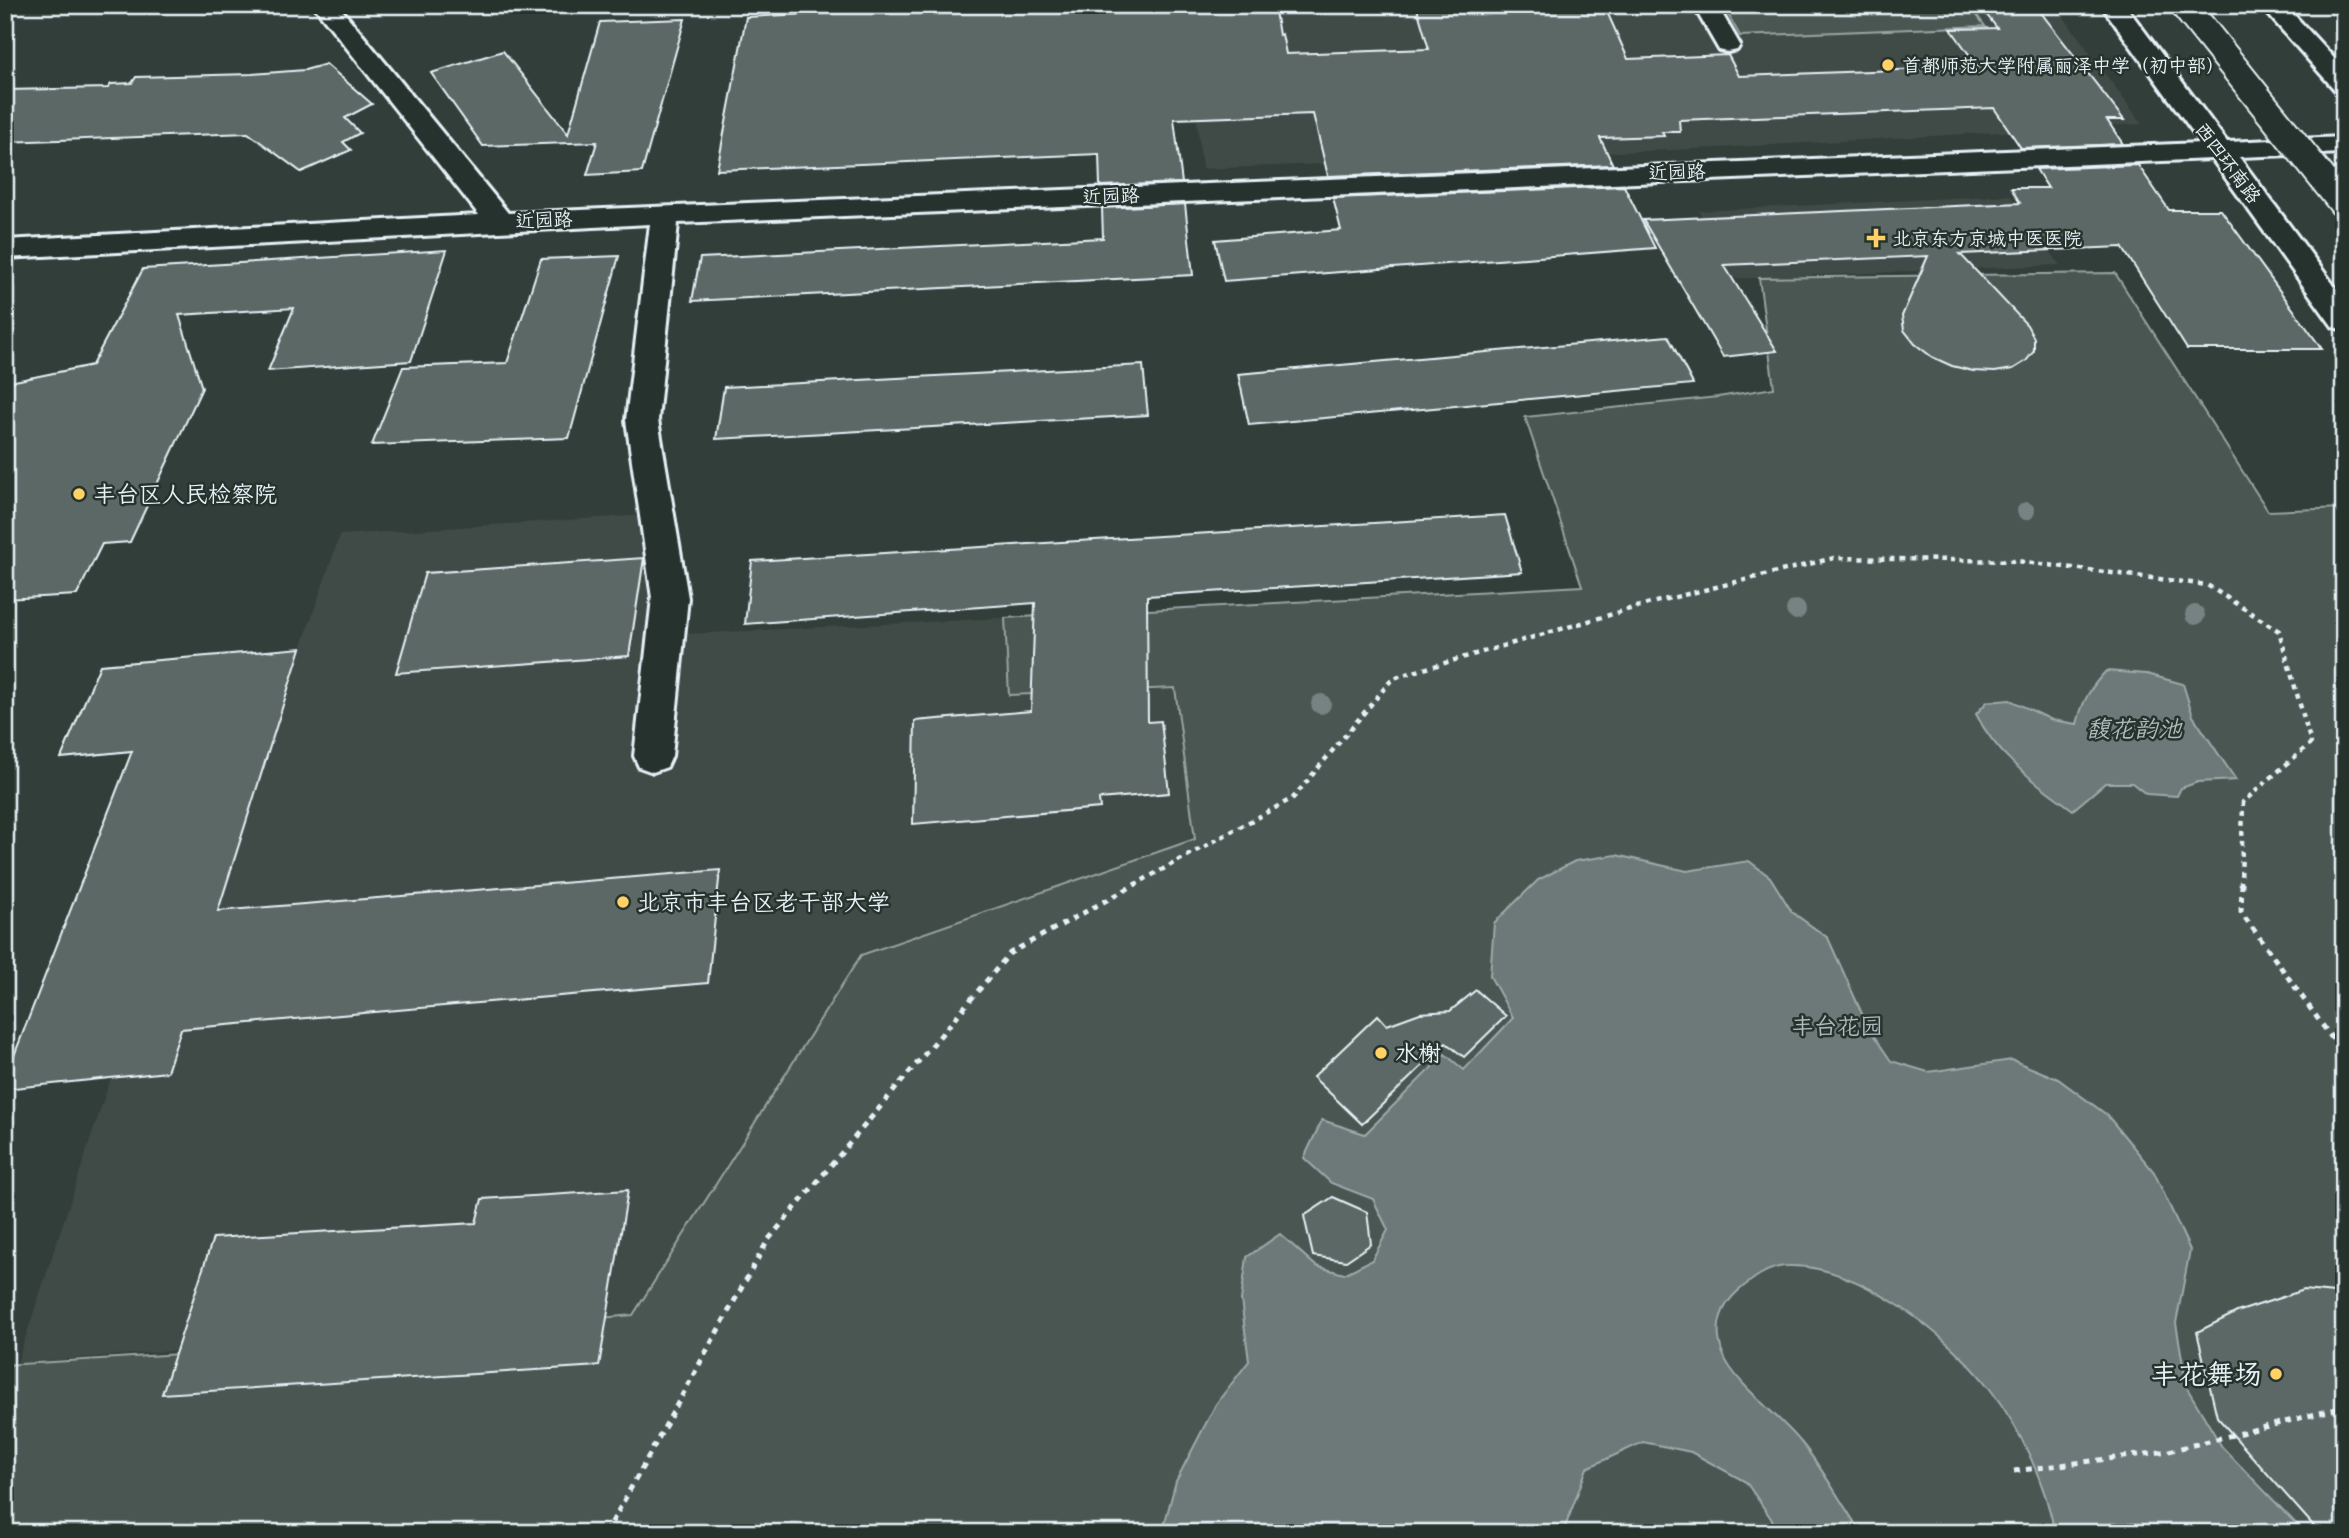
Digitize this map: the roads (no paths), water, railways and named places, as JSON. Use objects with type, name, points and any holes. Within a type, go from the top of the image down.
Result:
[{"type":"main road","points":[[325,5],[500,222]]},
{"type":"main road","points":[[1706,5],[1728,45]]},
{"type":"main road","name":"西四环南路","points":[[2113,5],[2344,320]]},
{"type":"main road","points":[[2183,5],[2344,205]]},
{"type":"main road","points":[[2272,5],[2344,85]]},
{"type":"main road","points":[[2340,5],[2344,10]]},
{"type":"main road","name":"近园路","points":[[5,249],[500,222],[2344,145]]},
{"type":"main road","points":[[653,756],[670,598],[642,420],[665,215]]},
{"type":"water","name":"馥花韵池","points":[[2106,671],[2147,674],[2183,684],[2193,716],[2236,780],[2198,782],[2181,788],[2177,796],[2146,794],[2132,783],[2105,783],[2073,810],[2018,768],[1995,744],[1976,714],[1987,702],[2010,700],[2052,720],[2077,724],[2087,696]]},
{"type":"water","points":[[1616,855],[1687,871],[1749,861],[1770,877],[1792,912],[1828,938],[1868,1027],[1891,1061],[1928,1072],[2012,1060],[2058,1079],[2107,1115],[2154,1172],[2190,1250],[2176,1323],[2187,1388],[2222,1447],[2305,1533],[2055,1533],[2038,1476],[2012,1421],[1990,1389],[1951,1347],[1900,1306],[1872,1290],[1815,1268],[1788,1266],[1760,1274],[1731,1299],[1720,1320],[1720,1345],[1736,1376],[1809,1452],[1862,1533],[1781,1533],[1746,1482],[1691,1452],[1643,1442],[1587,1468],[1563,1533],[1162,1533],[1176,1481],[1216,1404],[1249,1361],[1241,1300],[1247,1257],[1280,1234],[1316,1266],[1344,1274],[1372,1260],[1388,1230],[1373,1199],[1331,1183],[1304,1158],[1322,1120],[1365,1134],[1445,1054],[1464,1070],[1513,1018],[1490,976],[1494,923],[1538,880],[1575,861]]},
{"type":"place","name":"首都师范大学附属丽泽中学（初中部）","points":[[1888,65]]},
{"type":"place","name":"北京东方京城中医医院","points":[[1876,238]]},
{"type":"place","name":"丰台区人民检察院","points":[[79,494]]},
{"type":"place","name":"北京市丰台区老干部大学","points":[[623,902]]},
{"type":"place","name":"水榭","points":[[1381,1053]]},
{"type":"place","name":"丰花舞场","points":[[2276,1374]]},
{"type":"park label","name":"丰台花园","points":[[1837,1026]]}]
